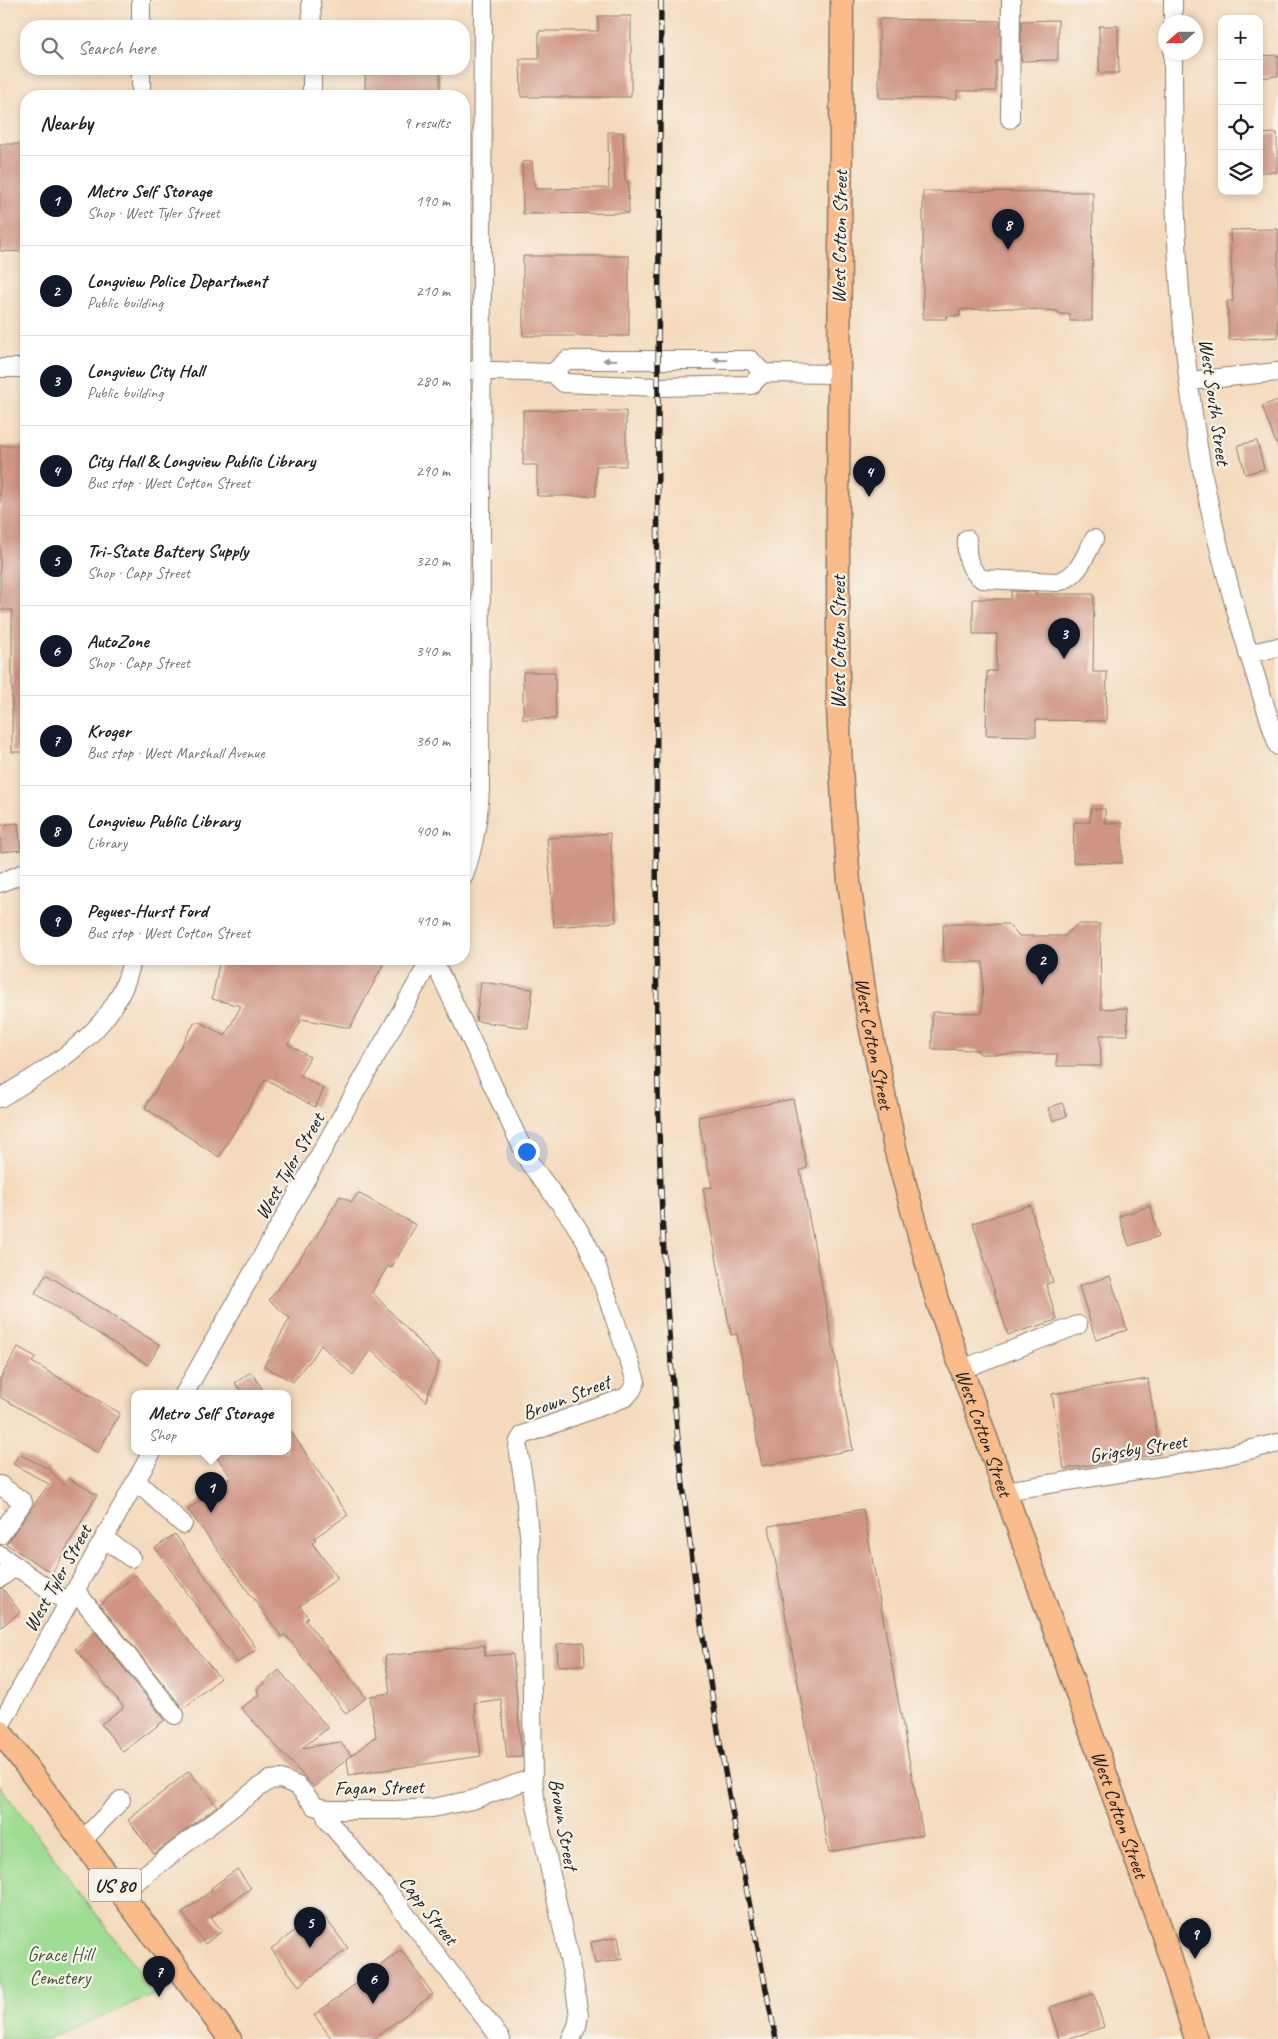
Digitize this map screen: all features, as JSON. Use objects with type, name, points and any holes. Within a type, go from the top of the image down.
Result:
[{"type":"main road","name":"West Cotton Street","points":[[842,0],[838,374],[838,709],[850,891],[867,1011],[895,1148],[927,1267],[1004,1491],[1163,1935],[1196,2039]]},
{"type":"main road","name":"US 80","points":[[0,1731],[230,2039]]},
{"type":"street","points":[[141,0],[141,20]]},
{"type":"street","points":[[311,0],[312,20]]},
{"type":"street","points":[[470,855],[474,841],[480,787],[483,0]]},
{"type":"street","points":[[1010,119],[1012,0]]},
{"type":"street","points":[[1174,0],[1174,15]]},
{"type":"street","name":"West South Street","points":[[1174,60],[1178,256],[1189,381],[1205,485],[1222,558],[1248,654],[1278,746]]},
{"type":"street","points":[[140,90],[141,75]]},
{"type":"street","points":[[312,75],[312,90]]},
{"type":"street","points":[[553,373],[567,360],[659,359],[751,360],[763,373]]},
{"type":"street","points":[[0,368],[20,368]]},
{"type":"street","points":[[470,370],[553,373],[564,383],[658,387],[751,385],[763,373],[838,374]]},
{"type":"street","points":[[1189,381],[1278,372]]},
{"type":"street","points":[[966,539],[966,553],[969,562],[974,572],[982,579],[1057,582],[1068,579],[1076,572],[1094,540]]},
{"type":"street","points":[[1248,654],[1278,647]]},
{"type":"street","points":[[0,883],[20,875]]},
{"type":"street","points":[[0,1098],[68,1055],[84,1041],[111,1008],[127,978],[130,965]]},
{"type":"street","name":"West Tyler Street","points":[[186,1390],[429,965]]},
{"type":"street","name":"Brown Street","points":[[435,965],[529,1162],[573,1221],[586,1242],[596,1264],[636,1381],[626,1397],[530,1432],[523,1435],[518,1441],[530,1544],[533,1778],[536,1805],[574,1982],[579,2016],[571,2039]]},
{"type":"street","points":[[962,1369],[1078,1326]]},
{"type":"street","name":"Grigsby Street","points":[[1004,1491],[1215,1458],[1278,1443]]},
{"type":"street","name":"West Tyler Street","points":[[0,1726],[150,1455]]},
{"type":"street","points":[[136,1481],[182,1524]]},
{"type":"street","points":[[0,1485],[23,1502],[0,1535]]},
{"type":"street","points":[[104,1538],[132,1558]]},
{"type":"street","points":[[0,1555],[72,1597],[176,1715]]},
{"type":"street","points":[[0,1578],[16,1566]]},
{"type":"street","name":"Fagan Street","points":[[121,1893],[270,1780],[281,1779],[292,1782],[298,1786],[315,1806],[339,1811],[432,1808],[488,1796],[533,1778]]},
{"type":"street","points":[[82,1840],[121,1800]]},
{"type":"street","name":"Capp Street","points":[[323,1809],[328,1821],[387,1890],[501,2039]]},
{"type":"green space","name":"Grace Hill Cemetery","points":[[0,1786],[156,1994],[46,2039],[0,2039]]},
{"type":"building","points":[[598,16],[631,16],[631,97],[521,97],[520,59],[539,59],[539,31],[598,31]]},
{"type":"building","points":[[879,19],[1000,21],[1000,61],[996,61],[996,91],[957,91],[957,99],[879,98]]},
{"type":"building","points":[[1058,20],[1058,60],[1021,61],[1021,21]]},
{"type":"building","points":[[1099,26],[1118,26],[1119,73],[1099,73]]},
{"type":"building","points":[[1278,55],[1278,76],[1263,78],[1263,56]]},
{"type":"building","points":[[365,75],[440,75],[440,90],[365,90]]},
{"type":"building","points":[[608,132],[623,132],[625,181],[628,181],[629,213],[523,214],[522,162],[532,161],[535,189],[609,188]]},
{"type":"building","points":[[1277,133],[1277,172],[1263,172],[1263,134]]},
{"type":"building","points":[[0,144],[20,144],[20,252],[0,251]]},
{"type":"building","points":[[923,191],[1093,192],[1092,321],[1070,321],[1070,314],[1058,314],[1058,311],[1009,308],[960,310],[960,316],[947,316],[947,319],[923,319]]},
{"type":"building","points":[[1278,229],[1278,337],[1229,340],[1227,301],[1233,301],[1230,230]]},
{"type":"building","points":[[523,256],[629,256],[629,336],[523,336]]},
{"type":"building","points":[[1278,400],[1278,443],[1276,444],[1262,406]]},
{"type":"building","points":[[523,410],[626,411],[626,466],[596,466],[596,496],[537,496],[537,465],[523,465]]},
{"type":"building","points":[[1257,441],[1264,469],[1245,474],[1238,445]]},
{"type":"building","points":[[0,446],[20,446],[20,752],[12,752],[12,610],[0,610]]},
{"type":"building","points":[[1011,591],[1036,592],[1036,594],[1094,594],[1093,672],[1107,672],[1106,721],[1036,720],[1036,736],[986,735],[987,671],[996,671],[997,634],[973,634],[973,599],[1011,599]]},
{"type":"building","points":[[523,672],[555,672],[556,719],[523,719]]},
{"type":"building","points":[[1091,809],[1105,809],[1105,823],[1122,823],[1122,863],[1073,862],[1074,822],[1090,822]]},
{"type":"building","points":[[18,823],[20,850],[1,852],[0,825]]},
{"type":"building","points":[[610,833],[616,922],[554,927],[547,838]]},
{"type":"building","points":[[943,924],[1007,924],[1019,936],[1065,936],[1077,924],[1100,924],[1101,1009],[1127,1008],[1128,1035],[1100,1035],[1101,1066],[1057,1066],[1057,1054],[980,1054],[977,1050],[932,1049],[932,1012],[982,1013],[983,962],[944,962]]},
{"type":"building","points":[[219,965],[383,965],[350,1028],[302,1019],[288,1044],[310,1057],[300,1075],[324,1089],[315,1107],[266,1079],[219,1157],[145,1108],[195,1022],[200,1022],[225,1036],[241,1006],[212,999]]},
{"type":"building","points":[[481,982],[533,989],[528,1028],[476,1021]]},
{"type":"building","points":[[793,1099],[807,1168],[800,1170],[853,1450],[762,1466],[737,1334],[731,1335],[703,1188],[712,1187],[698,1117]]},
{"type":"building","points":[[1062,1103],[1067,1116],[1053,1121],[1048,1108]]},
{"type":"building","points":[[358,1193],[416,1225],[391,1268],[388,1266],[372,1292],[439,1363],[426,1401],[371,1349],[353,1375],[321,1345],[293,1382],[264,1366],[290,1318],[269,1300],[316,1237],[340,1196],[352,1202]]},
{"type":"building","points":[[1030,1205],[1053,1282],[1046,1284],[1057,1320],[1008,1335],[973,1223]]},
{"type":"building","points":[[1150,1206],[1159,1236],[1129,1246],[1119,1216]]},
{"type":"building","points":[[46,1274],[160,1345],[148,1365],[35,1293]]},
{"type":"building","points":[[1110,1276],[1127,1330],[1096,1340],[1079,1286]]},
{"type":"building","points":[[18,1347],[36,1357],[32,1362],[120,1413],[98,1453],[0,1397],[0,1379]]},
{"type":"building","points":[[251,1372],[263,1390],[240,1390],[235,1383]]},
{"type":"building","points":[[1148,1379],[1160,1454],[1064,1469],[1052,1394]]},
{"type":"building","points":[[291,1432],[348,1515],[314,1538],[316,1540],[312,1543],[338,1578],[300,1606],[308,1617],[305,1620],[366,1698],[346,1714],[285,1634],[282,1637],[188,1510],[231,1477],[215,1455],[291,1455]]},
{"type":"building","points":[[19,1454],[49,1469],[64,1485],[68,1478],[97,1495],[52,1573],[6,1544],[49,1484],[13,1464]]},
{"type":"building","points":[[863,1509],[923,1835],[829,1852],[769,1526]]},
{"type":"building","points":[[175,1534],[257,1649],[237,1663],[155,1548]]},
{"type":"building","points":[[135,1575],[220,1678],[183,1709],[100,1605]]},
{"type":"building","points":[[0,1588],[2,1588],[20,1612],[0,1628]]},
{"type":"building","points":[[95,1632],[165,1720],[123,1752],[101,1724],[124,1707],[75,1649]]},
{"type":"building","points":[[584,1642],[585,1665],[558,1666],[557,1644]]},
{"type":"building","points":[[484,1645],[485,1656],[513,1654],[522,1757],[507,1758],[501,1699],[474,1703],[481,1756],[349,1775],[347,1759],[376,1737],[370,1696],[390,1693],[385,1656]]},
{"type":"building","points":[[279,1670],[328,1728],[302,1748],[340,1742],[351,1755],[314,1787],[241,1708],[259,1695],[257,1689]]},
{"type":"building","points":[[189,1771],[217,1806],[154,1854],[128,1820]]},
{"type":"building","points":[[237,1869],[251,1888],[211,1917],[222,1931],[205,1944],[182,1913]]},
{"type":"building","points":[[320,1911],[348,1948],[299,1986],[271,1949]]},
{"type":"building","points":[[618,1937],[622,1959],[595,1964],[591,1942]]},
{"type":"building","points":[[401,1950],[433,1994],[373,2039],[332,2039],[314,2015]]},
{"type":"building","points":[[1094,1994],[1104,2027],[1067,2039],[1059,2039],[1050,2007]]},
{"type":"railway","points":[[661,0],[656,930],[658,1097],[665,1264],[678,1435],[699,1609],[742,1868],[776,2039]]},
{"type":"place","name":"Longview Public Library","points":[[1008,250]]},
{"type":"place","name":"City Hall & Longview Public Library","points":[[869,497]]},
{"type":"place","name":"Longview City Hall","points":[[1064,659]]},
{"type":"place","name":"Longview Police Department","points":[[1042,985]]},
{"type":"place","name":"Metro Self Storage","points":[[211,1513]]},
{"type":"place","name":"Tri-State Battery Supply","points":[[310,1948]]},
{"type":"place","name":"Pegues-Hurst Ford","points":[[1195,1959]]},
{"type":"place","name":"Kroger","points":[[159,1997]]},
{"type":"place","name":"AutoZone","points":[[373,2004]]}]
